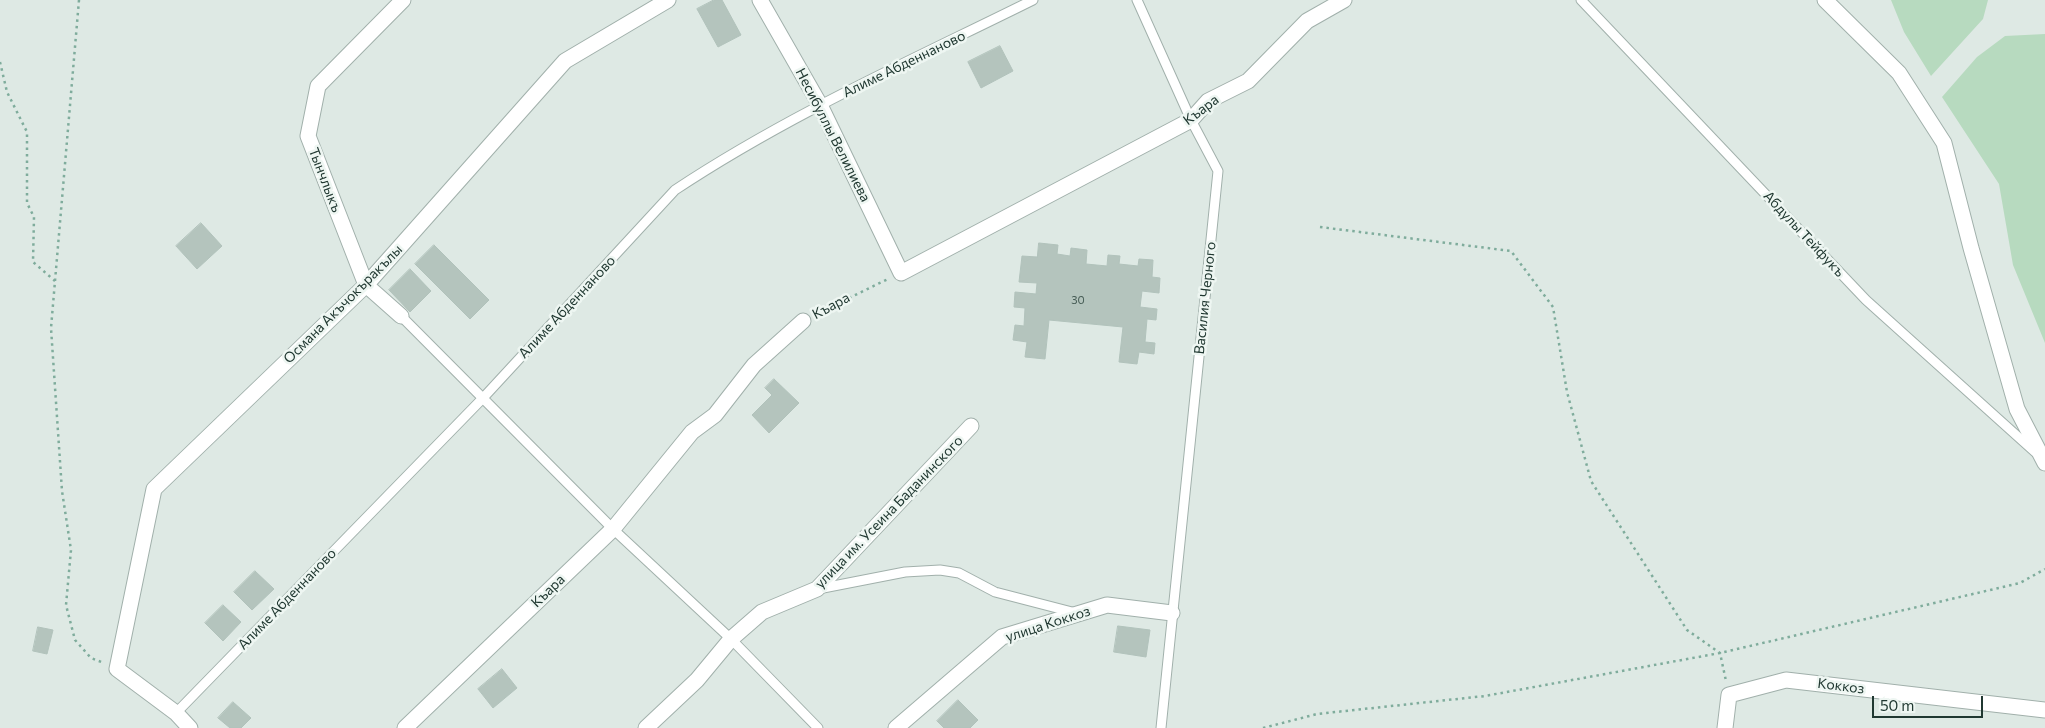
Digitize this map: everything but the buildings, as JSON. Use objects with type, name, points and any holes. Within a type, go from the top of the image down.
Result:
[{"type":"street","name":"Тынчлыкъ","points":[[402,316],[366,285],[308,136],[318,86],[403,0]]},
{"type":"street","name":"Османа Акъчокъракълы","points":[[117,669],[154,489],[366,285],[565,61],[668,0]]},
{"type":"street","name":"Несибуллы Велилиева","points":[[760,0],[820,105],[901,273]]},
{"type":"street","name":"Къара","points":[[901,273],[1191,120],[1208,101],[1248,81],[1288,38],[1307,21],[1344,0]]},
{"type":"street","points":[[1825,0],[1899,73],[1944,143],[1971,248],[2017,409],[2042,459]]},
{"type":"street","name":"Къара","points":[[405,728],[613,529],[692,432],[715,415],[754,365],[804,321]]},
{"type":"street","name":"улица им. Усеина Баданинского","points":[[646,728],[697,680],[731,638],[762,612],[817,589],[971,426]]},
{"type":"street","name":"улица Коккоз","points":[[896,728],[1002,637],[1107,605],[1172,613]]},
{"type":"street","points":[[117,669],[176,714],[190,728]]},
{"type":"street","name":"Коккоз","points":[[1729,695],[1786,680],[2045,710]]},
{"type":"street","points":[[1725,728],[1729,695]]},
{"type":"lane","name":"Алиме Абденнаново","points":[[176,714],[483,398],[675,190],[711,166],[820,105],[1033,0]]},
{"type":"lane","name":"Василия Черного","points":[[1137,0],[1191,120],[1218,171],[1161,728]]},
{"type":"lane","name":"Абдулы Тейфукъ","points":[[1581,0],[1866,300],[2042,459]]},
{"type":"lane","points":[[402,316],[613,529],[731,638],[818,728]]},
{"type":"lane","points":[[817,589],[905,572],[940,570],[959,573],[995,592],[1079,614]]},
{"type":"path","points":[[79,0],[51,328],[62,491],[71,550],[66,605],[75,640],[91,658],[117,669]]},
{"type":"path","points":[[0,62],[7,92],[27,132],[27,203],[34,217],[33,262],[55,281]]},
{"type":"path","points":[[1320,227],[1511,251],[1553,307],[1567,392],[1591,481],[1687,630],[1720,654],[1729,695]]},
{"type":"path","name":"Къара","points":[[804,321],[832,305],[901,273]]},
{"type":"path","points":[[1264,728],[1317,714],[1485,696],[1720,654],[2020,583],[2045,568]]},
{"type":"green space","points":[[1891,0],[1988,0],[1983,19],[1931,76],[1904,32]]},
{"type":"green space","points":[[2045,34],[2045,343],[2013,265],[1999,184],[1942,97],[1977,57],[2005,36]]}]
